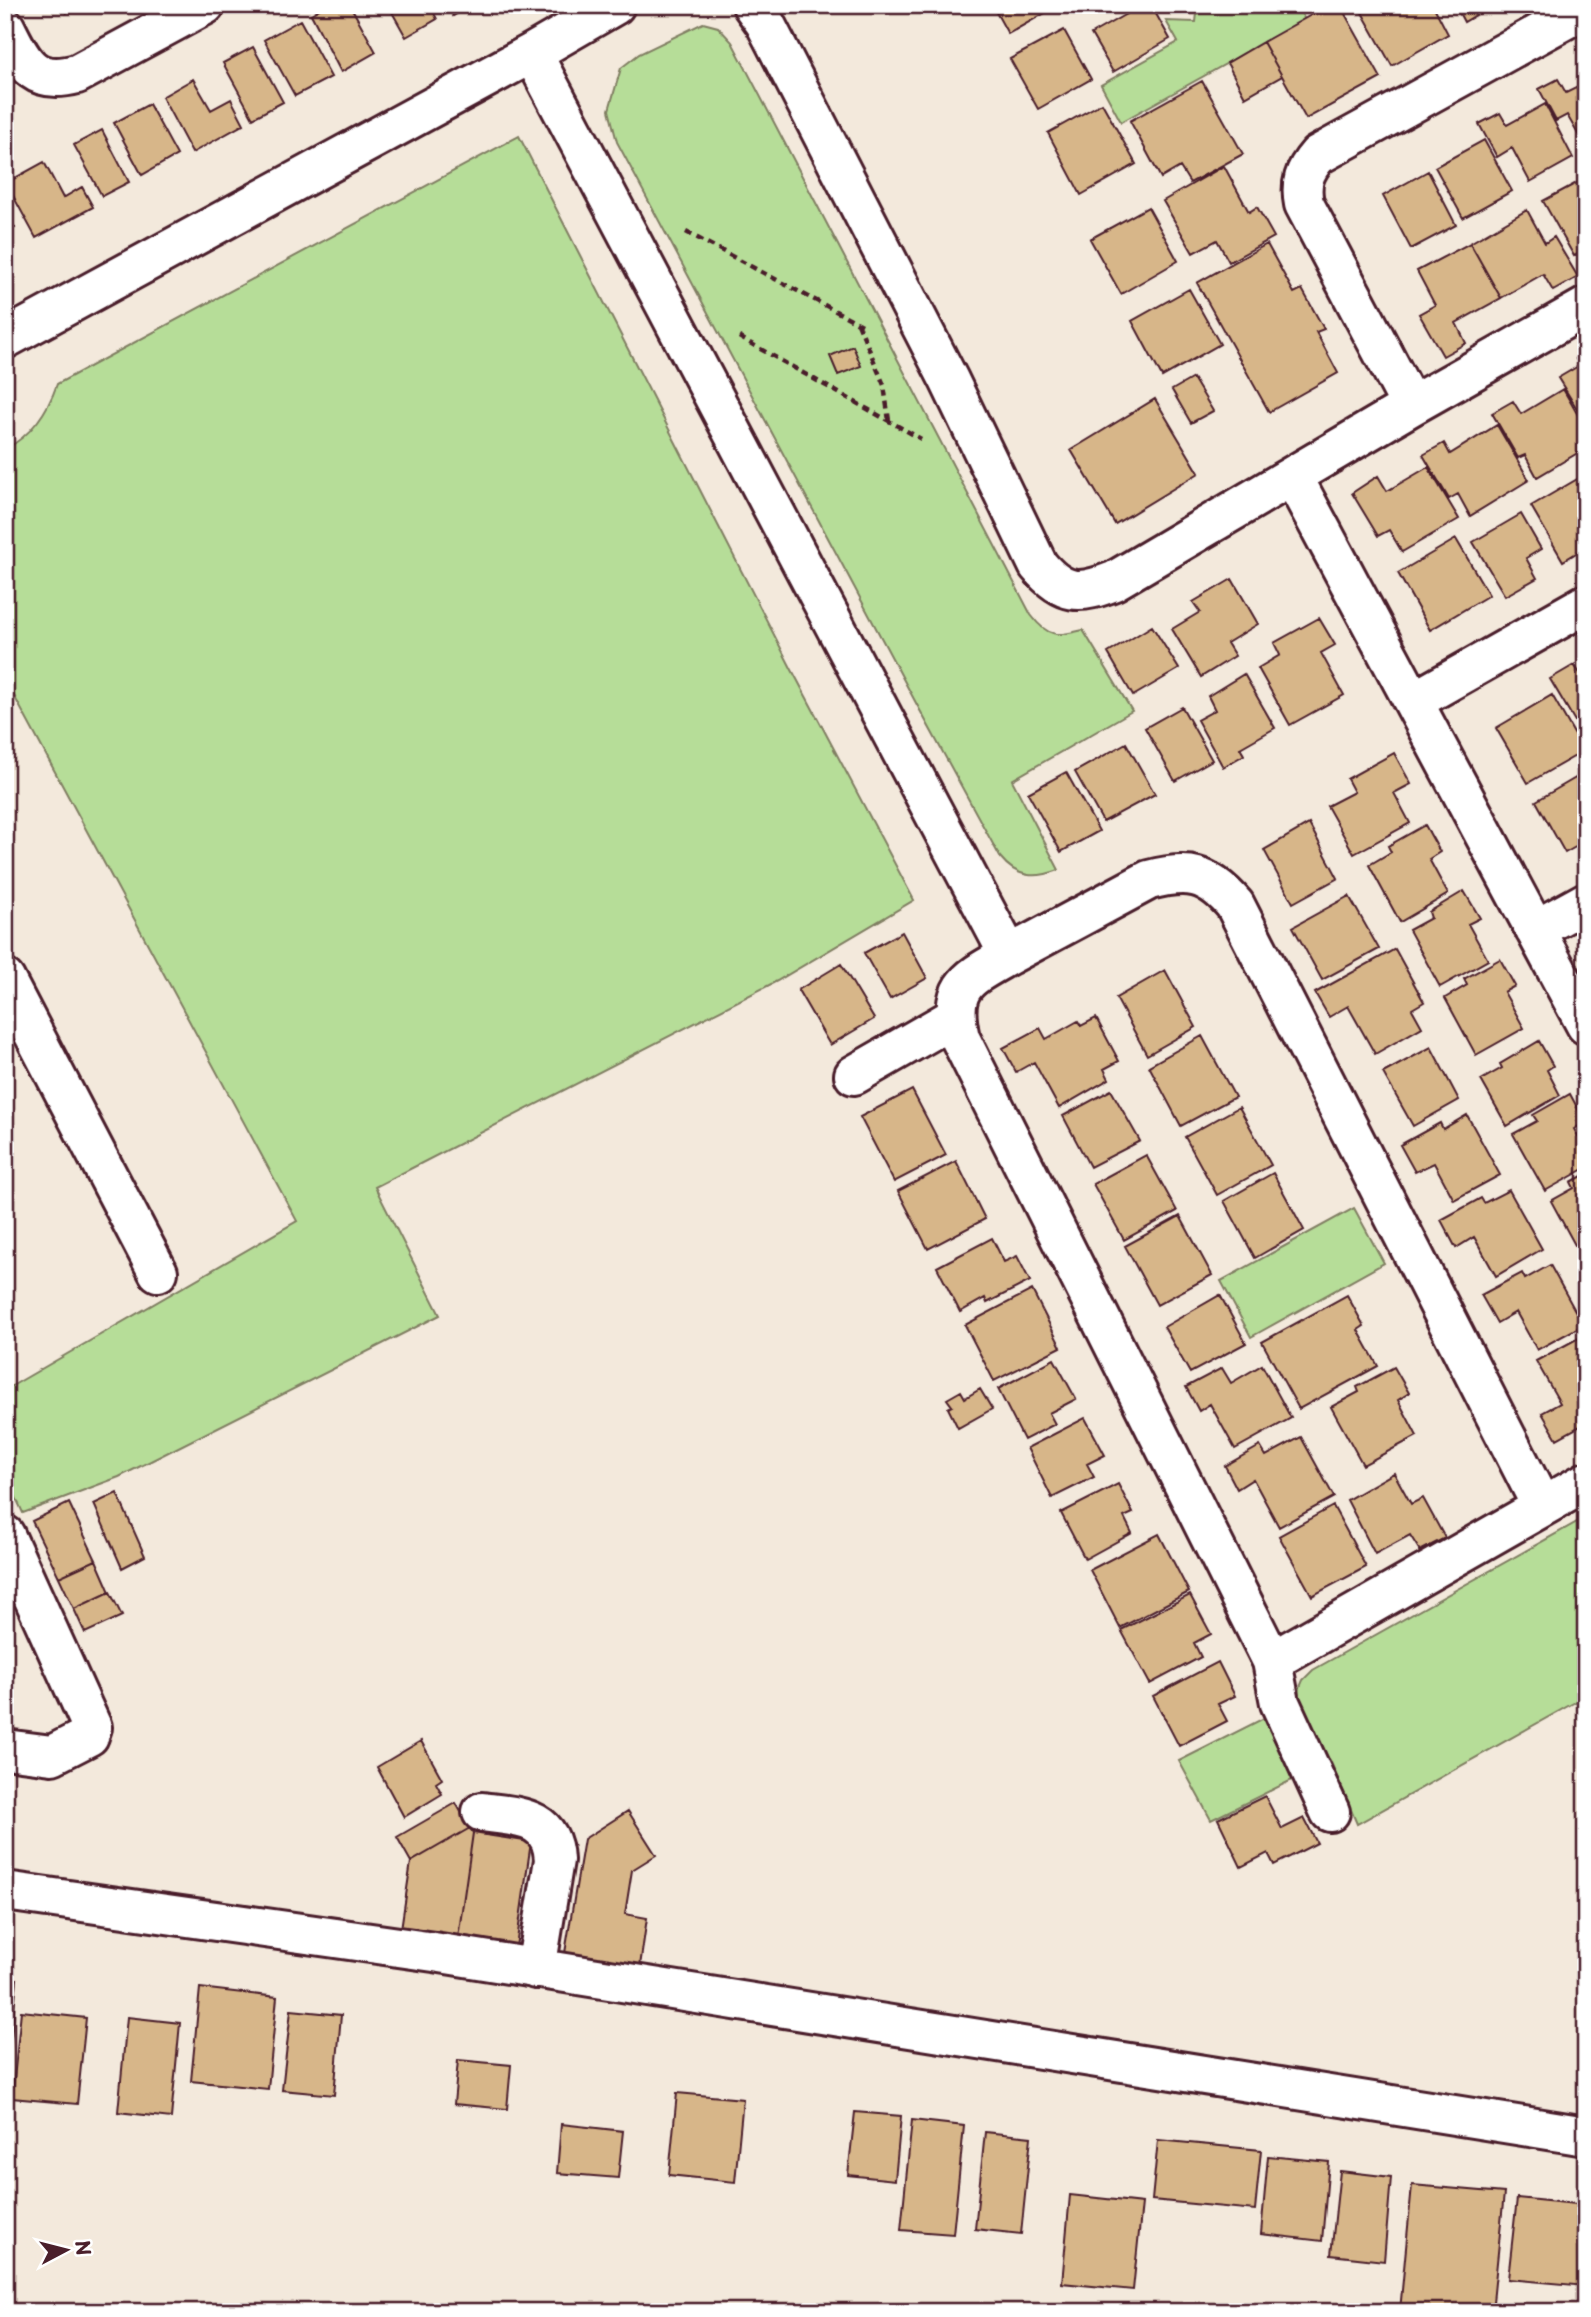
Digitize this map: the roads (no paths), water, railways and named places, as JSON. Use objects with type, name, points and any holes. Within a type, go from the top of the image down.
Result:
[{"type":"street","points":[[5,27],[24,63],[34,72],[64,78],[77,74],[205,5]]},
{"type":"street","points":[[5,339],[532,53],[615,5]]},
{"type":"street","points":[[752,5],[765,23],[922,329],[1038,565],[1052,581],[1066,589],[1083,590],[1114,581],[1411,406],[1586,307]]},
{"type":"street","points":[[1411,406],[1304,204],[1303,177],[1318,155],[1586,8]]},
{"type":"street","points":[[532,53],[1009,955]]},
{"type":"street","points":[[1293,477],[1586,1025]]},
{"type":"street","points":[[1414,701],[1586,604]]},
{"type":"street","points":[[1330,1812],[1280,1703],[1272,1661],[968,1058],[955,1017],[955,1004],[965,984],[973,976],[1009,955],[1149,880],[1174,874],[1198,875],[1221,888],[1235,905],[1542,1507]]},
{"type":"street","points":[[1535,930],[1586,902]]},
{"type":"street","points":[[6,983],[158,1272]]},
{"type":"street","points":[[854,1075],[955,1017]]},
{"type":"street","points":[[1272,1661],[1586,1482]]},
{"type":"street","points":[[5,1535],[92,1727],[89,1737],[52,1755],[5,1749]]},
{"type":"street","points":[[482,1812],[528,1819],[539,1824],[548,1834],[553,1847],[554,1860],[536,1969]]},
{"type":"street","points":[[5,1891],[536,1969],[1586,2136]]}]
